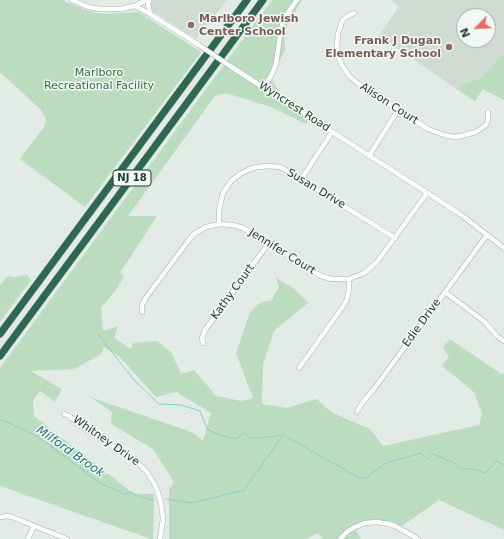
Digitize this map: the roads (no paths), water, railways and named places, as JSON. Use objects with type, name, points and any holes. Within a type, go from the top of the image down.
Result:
[{"type":"highway","name":"NJ 18","points":[[0,334],[246,0]]},
{"type":"highway","name":"NJ 18","points":[[0,356],[263,0]]},
{"type":"street","points":[[72,0],[88,7],[100,9],[121,9],[134,6],[148,0],[150,14]]},
{"type":"street","points":[[264,88],[276,64],[283,22],[297,0]]},
{"type":"street","name":"Wyncrest Road","points":[[134,6],[150,14],[460,214],[504,248]]},
{"type":"street","name":"Alison Court","points":[[354,13],[348,15],[342,21],[338,31],[336,46],[340,62],[354,81],[398,110],[434,132],[444,136],[454,137],[469,135],[480,130],[488,122],[488,112]]},
{"type":"street","points":[[369,156],[398,110]]},
{"type":"street","points":[[302,178],[332,132]]},
{"type":"street","name":"Susan Drive","points":[[219,224],[220,206],[223,193],[231,181],[243,172],[257,167],[273,166],[302,178],[395,238]]},
{"type":"street","name":"Jennifer Court","points":[[142,312],[144,299],[194,234],[206,227],[219,224],[233,225],[243,228],[321,276],[332,279],[349,279],[364,273],[373,266],[427,194]]},
{"type":"street","name":"Edie Drive","points":[[358,412],[362,403],[374,389],[487,235]]},
{"type":"street","name":"Kathy Court","points":[[202,343],[205,330],[268,244]]},
{"type":"street","points":[[299,368],[344,305],[349,289],[349,279]]},
{"type":"street","points":[[445,292],[485,322],[497,336],[504,341]]},
{"type":"street","name":"Whitney Drive","points":[[64,414],[69,416],[89,432],[130,457],[147,472],[156,487],[161,503],[163,519],[160,539]]},
{"type":"street","points":[[1,517],[12,517],[67,539]]},
{"type":"street","points":[[340,539],[348,531],[355,527],[365,523],[377,522],[395,526],[418,539]]},
{"type":"street","points":[[28,539],[34,526]]},
{"type":"waterway","points":[[98,334],[133,379],[159,404],[181,405],[200,411],[207,429],[220,435],[236,439],[244,433],[250,438],[282,435]]},
{"type":"waterway","name":"Milford Brook","points":[[0,420],[39,437],[98,482],[124,494],[132,492],[139,497],[154,500]]},
{"type":"waterway","name":"Milford Brook","points":[[166,499],[192,503],[244,490],[283,435],[358,477],[365,478],[386,463],[421,453],[427,459],[433,454],[453,462],[461,469],[474,469],[485,473],[497,461],[504,465]]},
{"type":"place","name":"Marlboro Jewish Center School","points":[[191,25]]},
{"type":"place","name":"Frank J Dugan Elementary School","points":[[449,47]]},
{"type":"park label","name":"Marlboro Recreational Facility","points":[[99,79]]}]
